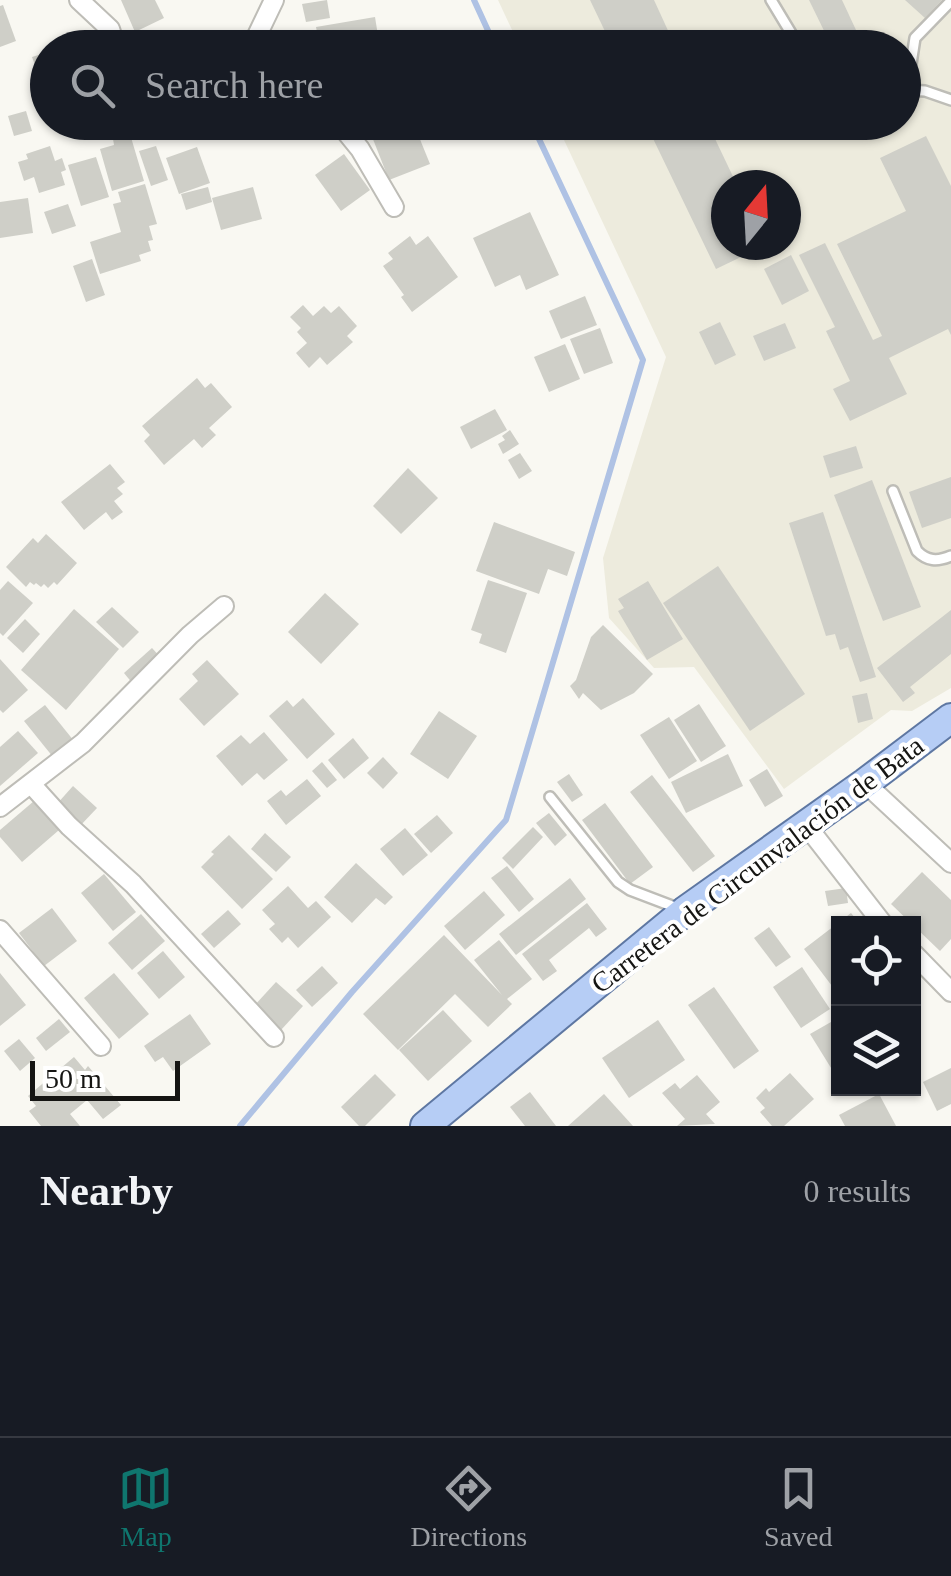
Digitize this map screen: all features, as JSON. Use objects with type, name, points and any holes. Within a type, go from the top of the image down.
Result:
[{"type":"main road","name":"Carretera de Circunvalación de Bata","points":[[424,1126],[685,912],[951,718]]},
{"type":"street","points":[[79,0],[110,30]]},
{"type":"street","points":[[260,30],[274,0]]},
{"type":"street","points":[[353,140],[394,207]]},
{"type":"street","points":[[0,807],[83,743],[224,606]]},
{"type":"street","points":[[865,783],[951,862]]},
{"type":"street","points":[[30,784],[132,884],[274,1036]]},
{"type":"street","points":[[806,825],[877,916]]},
{"type":"street","points":[[0,930],[101,1046]]},
{"type":"street","points":[[921,961],[951,992]]},
{"type":"lane","points":[[771,0],[789,30]]},
{"type":"lane","points":[[921,32],[951,1]]},
{"type":"lane","points":[[921,91],[951,100]]},
{"type":"lane","points":[[892,490],[917,551],[932,560],[951,556]]},
{"type":"lane","points":[[550,797],[618,882],[685,912]]},
{"type":"shaded area","points":[[498,0],[951,0],[951,688],[912,711],[891,710],[784,789],[694,667],[654,668],[609,618],[603,558],[666,357],[564,140],[921,140],[921,30],[512,30]]},
{"type":"building","points":[[121,0],[155,0],[164,18],[134,30]]},
{"type":"building","points":[[327,0],[330,18],[306,22],[302,4]]},
{"type":"building","points":[[590,0],[654,0],[668,30],[604,30]]},
{"type":"building","points":[[809,0],[842,0],[856,30],[824,30]]},
{"type":"building","points":[[905,0],[942,0],[925,18]]},
{"type":"building","points":[[3,5],[16,41],[0,47],[0,6]]},
{"type":"building","points":[[375,17],[377,30],[317,30],[316,27]]},
{"type":"building","points":[[26,111],[30,132],[14,136],[8,116]]},
{"type":"building","points":[[926,136],[951,186],[951,335],[948,329],[889,358],[907,394],[850,421],[833,389],[850,381],[826,331],[835,327],[801,254],[825,243],[873,340],[882,336],[837,244],[906,211],[880,158]]},
{"type":"building","points":[[113,140],[132,140],[144,181],[112,191],[100,149],[114,145]]},
{"type":"building","points":[[373,140],[420,140],[430,164],[389,180]]},
{"type":"building","points":[[654,140],[716,140],[730,170],[711,170],[711,259]]},
{"type":"building","points":[[50,146],[55,161],[62,158],[65,185],[39,193],[34,177],[24,181],[18,162],[28,159],[26,154]]},
{"type":"building","points":[[156,146],[168,180],[151,186],[139,151]]},
{"type":"building","points":[[197,147],[210,183],[179,194],[166,158]]},
{"type":"building","points":[[344,154],[370,190],[341,211],[315,175]]},
{"type":"building","points":[[96,157],[109,197],[81,206],[68,165]]},
{"type":"building","points":[[145,184],[157,224],[149,226],[151,251],[139,255],[141,261],[100,274],[90,242],[121,232],[113,204],[121,202],[118,192]]},
{"type":"building","points":[[208,187],[212,202],[186,210],[181,194]]},
{"type":"building","points":[[253,187],[262,219],[221,230],[212,198]]},
{"type":"building","points":[[28,198],[33,233],[0,238],[0,202]]},
{"type":"building","points":[[68,204],[76,226],[52,234],[44,212]]},
{"type":"building","points":[[530,212],[559,275],[526,290],[520,275],[495,287],[473,238]]},
{"type":"building","points":[[410,236],[416,245],[428,236],[458,277],[412,312],[383,266],[393,259],[388,253]]},
{"type":"building","points":[[92,259],[105,295],[86,302],[73,266]]},
{"type":"building","points":[[712,260],[735,260],[716,269]]},
{"type":"building","points":[[781,260],[794,260],[809,291],[782,305],[764,269]]},
{"type":"building","points":[[585,296],[597,325],[561,339],[549,311]]},
{"type":"building","points":[[303,305],[313,316],[324,306],[331,313],[339,306],[357,326],[347,336],[353,342],[327,365],[320,357],[309,368],[296,353],[307,343],[297,332],[301,328],[290,317]]},
{"type":"building","points":[[720,322],[736,355],[715,365],[699,332]]},
{"type":"building","points":[[785,323],[796,348],[764,361],[753,336]]},
{"type":"building","points":[[600,328],[613,363],[584,374],[570,339]]},
{"type":"building","points":[[565,344],[580,379],[549,392],[534,357]]},
{"type":"building","points":[[197,378],[205,388],[211,383],[232,407],[209,428],[216,435],[202,448],[194,439],[164,465],[144,441],[150,435],[142,426]]},
{"type":"building","points":[[495,409],[507,430],[471,449],[460,427]]},
{"type":"building","points":[[510,430],[519,444],[503,454],[498,444]]},
{"type":"building","points":[[856,446],[863,468],[830,478],[823,456]]},
{"type":"building","points":[[520,453],[532,471],[519,479],[508,460]]},
{"type":"building","points":[[110,464],[125,482],[117,488],[123,494],[114,501],[123,512],[112,520],[106,512],[84,530],[61,502]]},
{"type":"building","points":[[408,468],[438,498],[401,534],[373,506]]},
{"type":"building","points":[[951,477],[951,518],[922,528],[909,492]]},
{"type":"building","points":[[872,480],[921,607],[883,621],[834,495]]},
{"type":"building","points":[[823,512],[876,677],[860,682],[848,647],[840,650],[835,634],[826,636],[789,523]]},
{"type":"building","points":[[494,522],[575,552],[567,576],[548,569],[539,594],[476,571]]},
{"type":"building","points":[[46,534],[77,563],[57,585],[54,582],[48,588],[30,582],[26,587],[6,567],[33,538],[38,543]]},
{"type":"building","points":[[718,566],[805,694],[750,731],[663,603]]},
{"type":"building","points":[[488,580],[527,593],[506,653],[479,643],[482,634],[471,630]]},
{"type":"building","points":[[8,581],[33,603],[3,636],[0,590]]},
{"type":"building","points":[[648,581],[683,639],[647,660],[618,611],[624,608],[618,599]]},
{"type":"building","points":[[325,593],[359,624],[321,664],[288,632]]},
{"type":"building","points":[[112,607],[139,632],[123,648],[96,622]]},
{"type":"building","points":[[74,609],[119,649],[66,710],[21,670]]},
{"type":"building","points":[[951,610],[951,654],[910,687],[915,693],[903,702],[877,668]]},
{"type":"building","points":[[25,619],[40,634],[23,653],[7,638]]},
{"type":"building","points":[[603,625],[653,674],[634,693],[601,710],[583,693],[579,699],[570,686],[576,680],[591,637]]},
{"type":"building","points":[[152,648],[162,659],[133,684],[124,673]]},
{"type":"building","points":[[0,659],[28,690],[3,713],[0,710]]},
{"type":"building","points":[[207,660],[239,694],[204,726],[179,699],[198,681],[192,674]]},
{"type":"building","points":[[867,693],[873,719],[858,723],[852,696]]},
{"type":"building","points":[[303,698],[335,734],[307,759],[269,716],[287,700],[293,707]]},
{"type":"building","points":[[699,704],[726,746],[701,762],[674,720]]},
{"type":"building","points":[[45,705],[74,741],[53,757],[24,721]]},
{"type":"building","points":[[439,711],[477,736],[448,779],[410,754]]},
{"type":"building","points":[[669,717],[697,761],[669,779],[640,735]]},
{"type":"building","points":[[18,731],[38,753],[0,786],[0,747]]},
{"type":"building","points":[[264,732],[288,760],[264,780],[257,773],[242,786],[216,756],[241,735],[250,744]]},
{"type":"building","points":[[353,738],[369,758],[344,779],[328,760]]},
{"type":"building","points":[[728,754],[743,786],[686,813],[671,782]]},
{"type":"building","points":[[383,757],[398,773],[383,789],[367,773]]},
{"type":"building","points":[[322,762],[337,780],[327,788],[312,771]]},
{"type":"building","points":[[767,769],[783,796],[765,807],[749,780]]},
{"type":"building","points":[[569,774],[583,795],[572,802],[557,782]]},
{"type":"building","points":[[652,775],[715,856],[693,872],[630,792]]},
{"type":"building","points":[[307,779],[321,796],[286,825],[267,801],[281,790],[286,796]]},
{"type":"building","points":[[73,786],[97,808],[79,827],[56,805]]},
{"type":"building","points":[[34,801],[59,830],[22,862],[0,837],[0,830]]},
{"type":"building","points":[[605,803],[653,867],[630,884],[582,820]]},
{"type":"building","points":[[549,813],[567,835],[555,846],[536,823]]},
{"type":"building","points":[[437,815],[453,833],[431,853],[414,834]]},
{"type":"building","points":[[533,827],[543,837],[513,869],[502,858]]},
{"type":"building","points":[[405,828],[428,855],[403,876],[380,849]]},
{"type":"building","points":[[265,833],[291,857],[276,872],[251,849]]},
{"type":"building","points":[[229,835],[273,879],[242,909],[201,867]]},
{"type":"building","points":[[356,863],[393,897],[385,905],[376,898],[352,923],[324,897]]},
{"type":"building","points":[[507,866],[534,899],[519,912],[491,878]]},
{"type":"building","points":[[922,872],[951,900],[951,939],[940,951],[921,933],[921,916],[904,916],[891,904]]},
{"type":"building","points":[[104,874],[136,912],[113,931],[81,893]]},
{"type":"building","points":[[570,878],[586,899],[516,955],[499,934]]},
{"type":"building","points":[[288,886],[308,908],[316,901],[331,917],[298,948],[288,937],[282,943],[269,929],[275,924],[262,910]]},
{"type":"building","points":[[846,888],[848,903],[828,906],[825,891]]},
{"type":"building","points":[[484,891],[505,915],[465,950],[444,926]]},
{"type":"building","points":[[587,903],[607,929],[596,937],[589,928],[549,960],[557,971],[543,981],[522,954]]},
{"type":"building","points":[[52,908],[77,941],[44,966],[19,933]]},
{"type":"building","points":[[228,910],[241,924],[214,948],[201,934]]},
{"type":"building","points":[[141,914],[165,941],[132,970],[108,943]]},
{"type":"building","points":[[769,927],[791,957],[776,967],[754,938]]},
{"type":"building","points":[[831,928],[831,985],[804,949]]},
{"type":"building","points":[[444,935],[502,995],[474,960],[499,940],[532,979],[507,999],[512,1004],[488,1027],[455,994],[398,1050],[363,1014]]},
{"type":"building","points":[[163,951],[185,977],[159,999],[137,973]]},
{"type":"building","points":[[322,966],[338,983],[312,1007],[296,990]]},
{"type":"building","points":[[802,967],[830,1009],[801,1028],[773,987]]},
{"type":"building","points":[[0,973],[26,1005],[0,1026]]},
{"type":"building","points":[[114,973],[149,1014],[119,1039],[84,998]]},
{"type":"building","points":[[276,982],[303,1006],[281,1030],[254,1006]]},
{"type":"building","points":[[714,987],[759,1051],[734,1069],[688,1005]]},
{"type":"building","points":[[443,1010],[472,1041],[428,1081],[399,1050]]},
{"type":"building","points":[[190,1014],[211,1044],[173,1071],[163,1057],[155,1062],[144,1046]]},
{"type":"building","points":[[59,1019],[70,1032],[46,1051],[36,1038]]},
{"type":"building","points":[[658,1020],[685,1060],[629,1098],[602,1058]]},
{"type":"building","points":[[831,1022],[831,1068],[810,1034]]},
{"type":"building","points":[[19,1039],[35,1058],[20,1071],[4,1051]]},
{"type":"building","points":[[74,1057],[85,1070],[88,1066],[121,1105],[103,1119],[87,1100],[70,1114],[80,1126],[41,1126],[29,1111],[36,1106],[28,1096]]},
{"type":"building","points":[[951,1068],[951,1104],[937,1111],[923,1082]]},
{"type":"building","points":[[790,1073],[814,1099],[784,1126],[772,1126],[760,1112],[765,1108],[756,1098]]},
{"type":"building","points":[[375,1074],[396,1095],[365,1126],[359,1126],[341,1107]]},
{"type":"building","points":[[697,1075],[720,1102],[706,1114],[715,1124],[677,1126],[685,1119],[662,1093],[675,1083],[680,1089]]},
{"type":"building","points":[[530,1092],[556,1126],[525,1126],[510,1107]]},
{"type":"building","points":[[604,1094],[633,1126],[568,1126]]},
{"type":"building","points":[[880,1096],[896,1126],[845,1126],[839,1115]]},
{"type":"waterway","points":[[474,0],[488,30]]},
{"type":"waterway","points":[[240,1126],[352,992],[506,820],[643,360],[539,140]]}]
